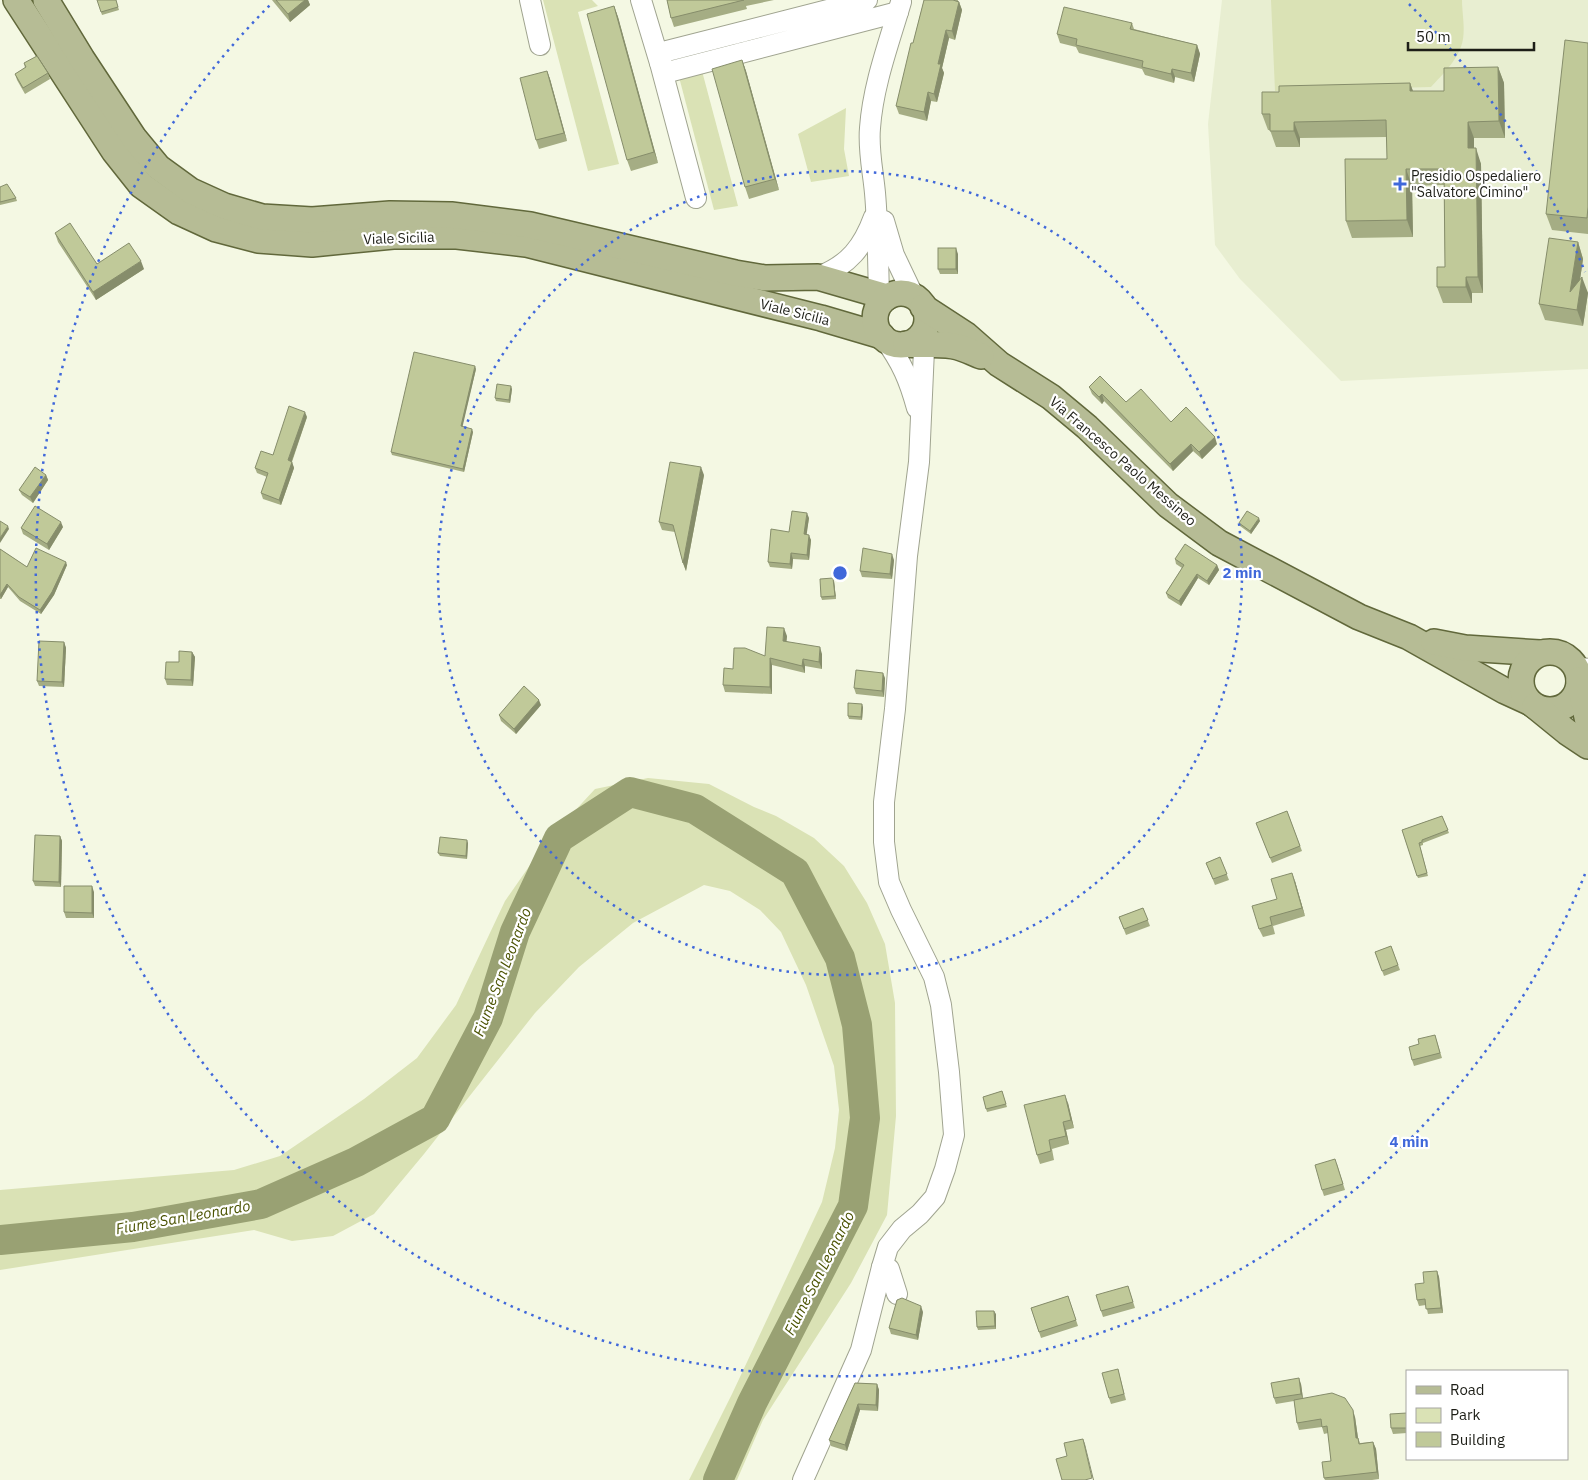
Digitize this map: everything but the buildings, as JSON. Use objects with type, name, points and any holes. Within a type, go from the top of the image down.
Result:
[{"type":"main road","name":"Viale Sicilia","points":[[16,0],[114,150],[141,185],[179,212],[216,229],[258,240],[312,244],[393,236],[457,236],[526,244],[821,318],[909,328]]},
{"type":"main road","name":"Viale Sicilia","points":[[46,0],[129,130],[158,167],[191,191],[224,206],[262,217],[312,220],[390,214],[451,215],[530,225],[735,273],[765,278],[818,277],[881,301]]},
{"type":"main road","points":[[999,364],[957,347],[938,344],[909,328],[901,293],[881,301],[875,323],[909,328],[966,335],[999,364]]},
{"type":"main road","name":"Via Francesco Paolo Messineo","points":[[999,364],[1051,397],[1087,427],[1168,505],[1219,543],[1359,617],[1410,637]]},
{"type":"main road","points":[[1410,637],[1465,648],[1540,653],[1554,651],[1560,653],[1572,661],[1583,696],[1555,710],[1541,709],[1410,637]]},
{"type":"main road","points":[[1540,653],[1524,665],[1520,684],[1523,694],[1532,704],[1588,746]]},
{"type":"street","points":[[530,0],[540,45]]},
{"type":"street","points":[[641,0],[696,198]]},
{"type":"street","points":[[868,0],[667,52],[660,57],[660,63],[666,71],[672,71],[899,6]]},
{"type":"street","points":[[881,301],[870,156],[870,127],[874,101],[899,6]]},
{"type":"street","points":[[803,1480],[861,1350],[888,1247],[902,1229],[935,1198],[954,1135],[941,1005],[934,977],[889,882],[884,842],[884,802],[895,709],[907,556],[919,462],[921,422],[909,328],[894,255],[875,203]]},
{"type":"street","points":[[818,277],[838,268],[854,254],[868,236],[875,203]]},
{"type":"street","points":[[909,328],[899,358],[910,382],[921,422]]},
{"type":"street","points":[[882,1266],[889,1269],[897,1294]]},
{"type":"shaded area","name":"Presidio Ospedaliero \"Salvatore Cimino\"","points":[[1222,0],[1588,0],[1588,369],[1341,381],[1240,279],[1215,245],[1208,124]]},
{"type":"green space","points":[[543,0],[592,0],[598,6],[578,12],[619,164],[588,171]]},
{"type":"green space","points":[[1271,0],[1462,0],[1463,39],[1455,59],[1431,87],[1275,91]]},
{"type":"green space","points":[[702,71],[738,206],[714,210],[679,77]]},
{"type":"green space","points":[[846,108],[844,149],[849,176],[811,182],[798,134]]},
{"type":"green space","points":[[648,778],[709,784],[776,816],[814,838],[844,866],[867,903],[885,944],[895,1003],[896,1116],[887,1215],[851,1283],[763,1420],[737,1480],[689,1480],[732,1394],[822,1202],[835,1148],[839,1110],[834,1066],[806,985],[781,932],[760,910],[730,891],[704,885],[633,923],[579,967],[535,1013],[424,1154],[374,1214],[333,1236],[292,1241],[254,1230],[0,1270],[0,1190],[234,1170],[280,1156],[364,1099],[417,1058],[456,1005],[505,901],[546,842],[595,789]]},
{"type":"waterway","name":"Fiume San Leonardo","points":[[0,1240],[133,1227],[261,1204],[356,1162],[435,1119],[488,1018],[515,932],[559,838],[630,792],[695,809],[795,872],[840,958],[857,1025],[865,1118],[853,1206],[752,1403],[718,1480]]},
{"type":"place","name":"Presidio Ospedaliero \"Salvatore Cimino\"","points":[[1400,184]]}]
